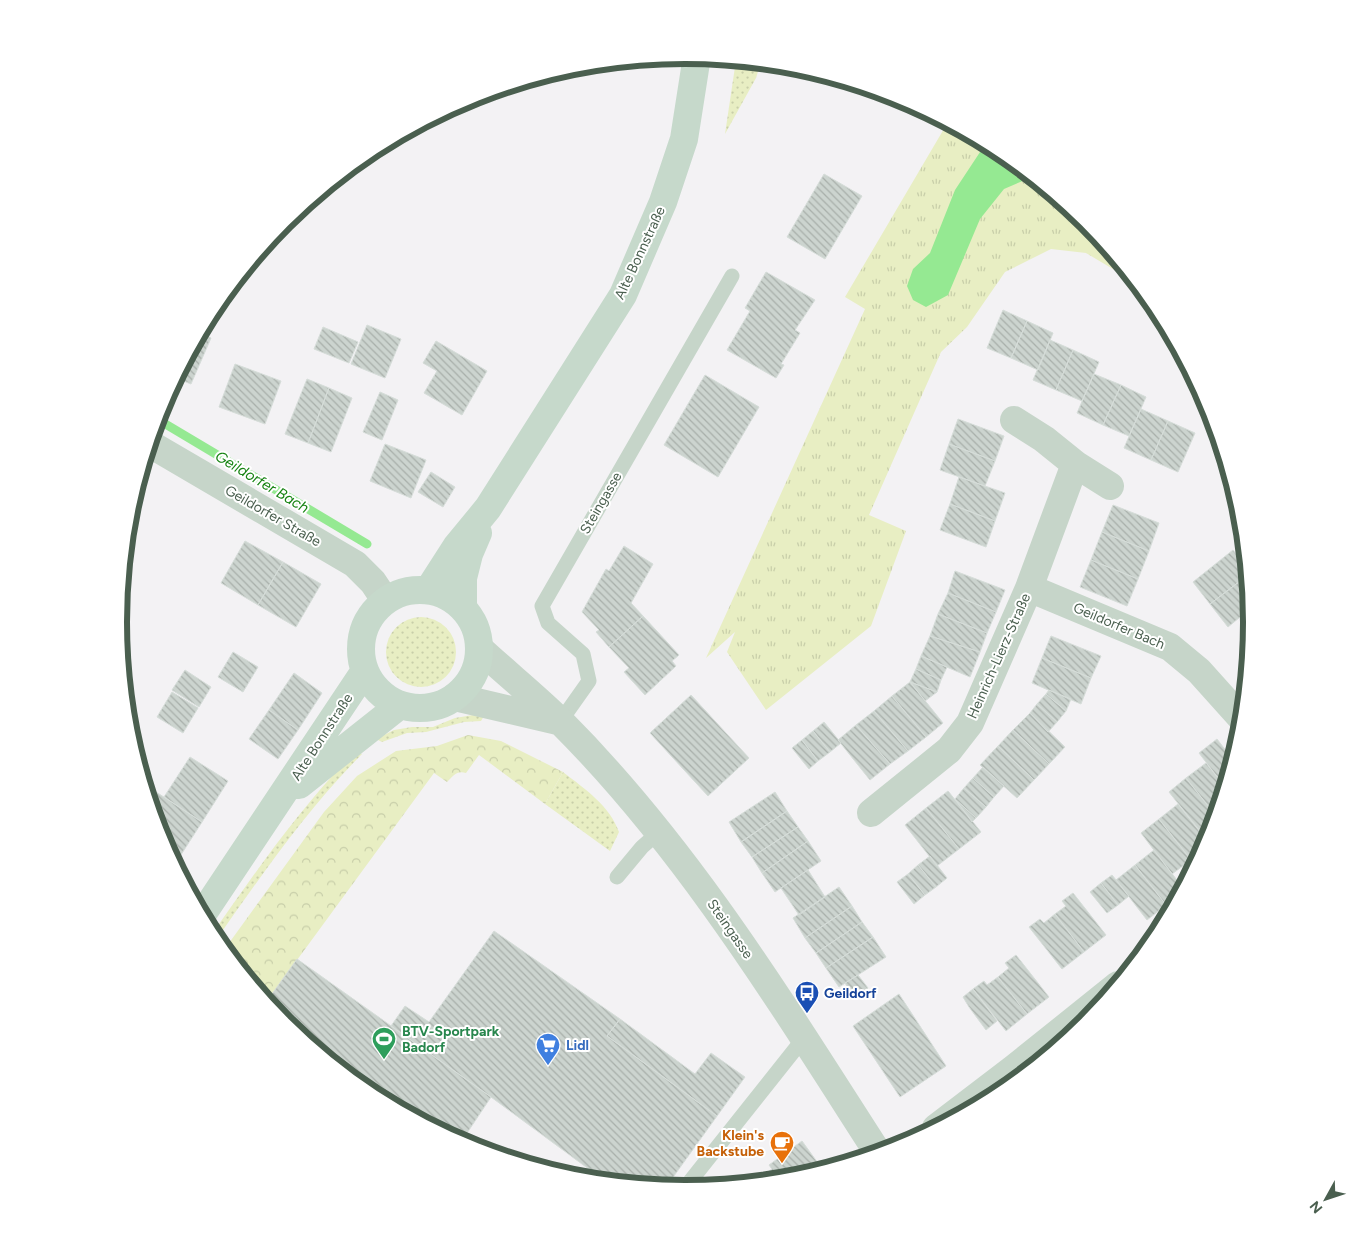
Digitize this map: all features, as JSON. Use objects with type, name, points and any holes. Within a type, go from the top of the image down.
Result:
[{"type":"main road","name":"Alte Bonnstraße","points":[[429,589],[456,547],[488,508],[623,295],[663,202],[684,139],[697,64]]},
{"type":"main road","name":"Alte Bonnstraße","points":[[463,607],[463,578],[467,562],[488,508]]},
{"type":"main road","name":"Alte Bonnstraße","points":[[429,589],[447,596],[463,607],[475,627],[480,650],[476,668],[468,684],[455,697],[438,706],[418,708],[400,705],[379,692],[364,672],[360,653],[362,633],[370,614],[385,600],[406,590],[429,589]]},
{"type":"main road","name":"Alte Bonnstraße","points":[[207,908],[364,672]]},
{"type":"main road","name":"Alte Bonnstraße","points":[[279,802],[400,705]]},
{"type":"street","points":[[1014,420],[1044,439],[1075,464],[1110,486]]},
{"type":"street","name":"Geildorfer Straße","points":[[156,447],[355,564],[373,582],[385,600]]},
{"type":"street","name":"Heinrich-Lierz-Straße","points":[[871,813],[949,750],[970,723],[1029,588],[1075,464]]},
{"type":"street","name":"Geildorfer Bach","points":[[1029,588],[1170,647],[1199,671],[1236,712]]},
{"type":"street","name":"Steingasse","points":[[480,650],[560,722],[599,763],[659,832],[734,933],[874,1147]]},
{"type":"street","points":[[455,697],[560,722]]},
{"type":"street","points":[[971,1101],[1085,1011]]},
{"type":"lane","name":"Steingasse","points":[[560,722],[589,681],[583,654],[548,623],[542,606],[732,276]]},
{"type":"lane","points":[[617,877],[642,846],[659,832]]},
{"type":"lane","points":[[691,1180],[804,1038]]},
{"type":"green space","points":[[735,66],[759,69],[756,78],[725,134]]},
{"type":"green space","points":[[945,128],[996,158],[1054,202],[1080,227],[1122,274],[1086,253],[1051,249],[1005,272],[967,327],[941,352],[869,515],[906,531],[871,626],[766,710],[727,652],[735,632],[706,658],[865,309],[845,297]]},
{"type":"green space","points":[[421,617],[434,620],[446,627],[453,639],[456,652],[453,665],[446,677],[434,684],[421,687],[408,684],[396,677],[389,665],[386,652],[389,639],[396,627],[408,620]]},
{"type":"green space","points":[[473,715],[484,716],[481,721],[464,722],[426,732],[407,733],[382,742],[376,739],[394,730],[412,727],[433,727],[455,718]]},
{"type":"green space","points":[[468,735],[501,741],[563,772],[545,804],[479,755],[466,773],[458,773],[447,782],[434,773],[271,995],[229,943],[324,812],[357,776],[396,751],[437,746]]},
{"type":"green space","points":[[356,751],[362,754],[322,797],[267,868],[221,932],[217,926],[263,862],[298,816]]},
{"type":"green space","points":[[563,772],[596,799],[610,814],[619,832],[610,851],[545,804]]},
{"type":"shaded area","points":[[982,149],[1026,180],[1004,189],[980,219],[948,295],[926,307],[913,300],[907,286],[913,269],[930,253],[955,190]]},
{"type":"building","points":[[824,174],[862,196],[825,259],[787,237]]},
{"type":"building","points":[[766,272],[815,300],[795,330],[800,333],[781,364],[784,365],[776,378],[727,350],[750,311],[745,308]]},
{"type":"building","points":[[1003,310],[1027,321],[1011,358],[987,348]]},
{"type":"building","points":[[1027,321],[1053,333],[1038,370],[1011,358]]},
{"type":"building","points":[[367,325],[401,339],[385,378],[351,364]]},
{"type":"building","points":[[323,327],[358,342],[349,363],[314,349]]},
{"type":"building","points":[[206,336],[211,338],[191,384],[182,381]]},
{"type":"building","points":[[1050,340],[1073,350],[1056,390],[1033,380]]},
{"type":"building","points":[[436,341],[487,371],[462,415],[424,393],[437,371],[423,363]]},
{"type":"building","points":[[1073,350],[1099,362],[1082,401],[1056,390]]},
{"type":"building","points":[[235,364],[281,381],[265,424],[219,407]]},
{"type":"building","points":[[1094,374],[1121,385],[1103,425],[1077,413]]},
{"type":"building","points":[[705,375],[759,407],[718,477],[664,445]]},
{"type":"building","points":[[307,379],[329,388],[308,443],[285,434]]},
{"type":"building","points":[[1121,385],[1146,397],[1129,436],[1103,425]]},
{"type":"building","points":[[329,388],[352,398],[331,452],[308,443]]},
{"type":"building","points":[[380,392],[398,400],[382,440],[363,432]]},
{"type":"building","points":[[1141,409],[1168,421],[1151,460],[1124,448]]},
{"type":"building","points":[[958,419],[1004,436],[995,461],[949,444]]},
{"type":"building","points":[[1168,421],[1195,433],[1178,472],[1151,460]]},
{"type":"building","points":[[385,444],[426,460],[411,498],[370,481]]},
{"type":"building","points":[[949,444],[995,461],[985,486],[940,470]]},
{"type":"building","points":[[431,472],[455,487],[443,507],[418,492]]},
{"type":"building","points":[[959,477],[1005,493],[995,521],[950,504]]},
{"type":"building","points":[[950,504],[995,521],[986,547],[940,530]]},
{"type":"building","points":[[1113,505],[1159,523],[1149,551],[1102,532]]},
{"type":"building","points":[[1102,532],[1149,551],[1138,579],[1091,560]]},
{"type":"building","points":[[245,541],[283,562],[258,605],[221,583]]},
{"type":"building","points":[[624,546],[653,564],[631,603],[643,616],[609,647],[596,632],[599,630],[582,612],[606,569],[609,571]]},
{"type":"building","points":[[1233,550],[1240,559],[1242,579],[1210,604],[1193,582]]},
{"type":"building","points":[[1091,560],[1138,579],[1127,606],[1080,587]]},
{"type":"building","points":[[283,562],[321,584],[296,627],[258,605]]},
{"type":"building","points":[[955,571],[1005,590],[996,612],[948,593]]},
{"type":"building","points":[[1242,579],[1244,614],[1228,627],[1210,604]]},
{"type":"building","points":[[948,593],[996,612],[987,633],[938,614]]},
{"type":"building","points":[[938,614],[987,633],[980,652],[930,636]]},
{"type":"building","points":[[643,616],[679,655],[672,661],[676,666],[645,695],[624,672],[629,668],[609,647]]},
{"type":"building","points":[[930,636],[980,652],[970,677],[921,656]]},
{"type":"building","points":[[1051,636],[1101,656],[1091,678],[1042,658]]},
{"type":"building","points":[[233,652],[258,667],[243,692],[218,677]]},
{"type":"building","points":[[921,656],[947,667],[941,680],[916,669]]},
{"type":"building","points":[[1042,658],[1091,678],[1081,704],[1032,683]]},
{"type":"building","points":[[916,669],[941,680],[937,692],[910,682]]},
{"type":"building","points":[[185,670],[211,687],[199,707],[172,690]]},
{"type":"building","points":[[294,673],[322,693],[298,730],[269,710]]},
{"type":"building","points":[[910,682],[943,723],[926,737],[892,696]]},
{"type":"building","points":[[910,682],[937,692],[925,701]]},
{"type":"building","points":[[1049,690],[1071,699],[1066,711],[1046,694]]},
{"type":"building","points":[[172,692],[198,708],[183,733],[157,717]]},
{"type":"building","points":[[1046,694],[1066,711],[1057,722],[1037,704]]},
{"type":"building","points":[[691,695],[749,758],[708,796],[650,733]]},
{"type":"building","points":[[892,696],[926,737],[908,751],[874,711]]},
{"type":"building","points":[[1037,704],[1057,722],[1048,732],[1030,713]]},
{"type":"building","points":[[269,710],[298,730],[278,759],[249,739]]},
{"type":"building","points":[[874,711],[908,751],[890,764],[856,725]]},
{"type":"building","points":[[1030,713],[1065,747],[1049,764],[1013,730]]},
{"type":"building","points":[[824,722],[841,743],[830,752],[813,731]]},
{"type":"building","points":[[856,725],[890,764],[870,780],[838,740]]},
{"type":"building","points":[[1013,730],[1049,764],[1034,780],[998,746]]},
{"type":"building","points":[[813,731],[830,752],[818,761],[802,740]]},
{"type":"building","points":[[1217,739],[1228,753],[1220,781],[1199,753]]},
{"type":"building","points":[[802,740],[818,761],[809,769],[792,748]]},
{"type":"building","points":[[998,746],[1034,780],[1017,798],[980,765]]},
{"type":"building","points":[[190,757],[228,781],[202,822],[164,797]]},
{"type":"building","points":[[1206,763],[1220,781],[1211,809],[1186,778]]},
{"type":"building","points":[[983,767],[1004,786],[994,797],[973,778]]},
{"type":"building","points":[[973,778],[994,797],[986,807],[964,788]]},
{"type":"building","points":[[1186,778],[1211,809],[1204,828],[1200,831],[1169,792]]},
{"type":"building","points":[[964,788],[986,807],[976,818],[955,799]]},
{"type":"building","points":[[154,790],[202,822],[180,857]]},
{"type":"building","points":[[948,791],[981,832],[959,849],[926,808]]},
{"type":"building","points":[[775,792],[787,811],[741,842],[729,822]]},
{"type":"building","points":[[955,799],[976,818],[972,822]]},
{"type":"building","points":[[1178,804],[1202,834],[1190,859],[1159,819]]},
{"type":"building","points":[[926,808],[959,849],[937,866],[905,825]]},
{"type":"building","points":[[787,811],[798,827],[752,857],[741,842]]},
{"type":"building","points":[[1159,819],[1190,859],[1190,861],[1172,874],[1141,833]]},
{"type":"building","points":[[798,827],[808,841],[762,873],[752,857]]},
{"type":"building","points":[[808,841],[821,861],[775,892],[762,873]]},
{"type":"building","points":[[1154,850],[1179,883],[1167,904],[1166,905],[1135,865]]},
{"type":"building","points":[[930,856],[947,878],[936,887],[918,865]]},
{"type":"building","points":[[918,865],[936,887],[925,895],[908,874]]},
{"type":"building","points":[[1135,865],[1166,905],[1147,920],[1116,880]]},
{"type":"building","points":[[808,870],[825,897],[799,915],[781,888]]},
{"type":"building","points":[[908,874],[925,895],[914,904],[897,882]]},
{"type":"building","points":[[1112,875],[1129,896],[1118,905],[1101,883]]},
{"type":"building","points":[[1101,883],[1118,905],[1107,913],[1090,892]]},
{"type":"building","points":[[839,887],[852,906],[805,938],[793,918]]},
{"type":"building","points":[[1073,893],[1106,935],[1084,952],[1055,914],[1066,906],[1062,901]]},
{"type":"building","points":[[852,906],[862,922],[816,953],[805,938]]},
{"type":"building","points":[[1055,914],[1084,952],[1062,969],[1029,927],[1040,919],[1044,923]]},
{"type":"building","points":[[862,922],[873,937],[826,968],[816,953]]},
{"type":"building","name":"Lidl","points":[[494,931],[620,1019],[607,1036],[717,1116],[671,1180],[593,1172],[391,1026],[405,1006],[429,1022]]},
{"type":"building","points":[[873,937],[886,957],[839,987],[826,968]]},
{"type":"building","points":[[1016,955],[1049,997],[1027,1014],[998,977],[1009,968],[1005,963]]},
{"type":"building","name":"BTV-Sportpark Badorf","points":[[297,959],[491,1097],[466,1135],[439,1123],[375,1086],[346,1065],[317,1042],[271,995]]},
{"type":"building","points":[[858,975],[868,988],[854,997],[845,983]]},
{"type":"building","points":[[998,977],[1027,1014],[1006,1031],[973,989],[984,981],[987,985]]},
{"type":"building","points":[[973,989],[997,1021],[986,1030],[963,997]]},
{"type":"building","points":[[899,994],[946,1066],[900,1097],[853,1026]]},
{"type":"building","points":[[620,1019],[695,1074],[711,1053],[745,1077],[717,1116],[607,1036]]},
{"type":"building","points":[[802,1141],[819,1164],[765,1174],[772,1169],[769,1165]]},
{"type":"waterway","name":"Geildorfer Bach","points":[[164,423],[367,544]]},
{"type":"place","name":"Geildorf","points":[[807,1014]]},
{"type":"place","name":"BTV-Sportpark Badorf","points":[[384,1060]]},
{"type":"place","name":"Lidl","points":[[548,1066]]},
{"type":"place","name":"Klein's Backstube","points":[[782,1164]]}]
